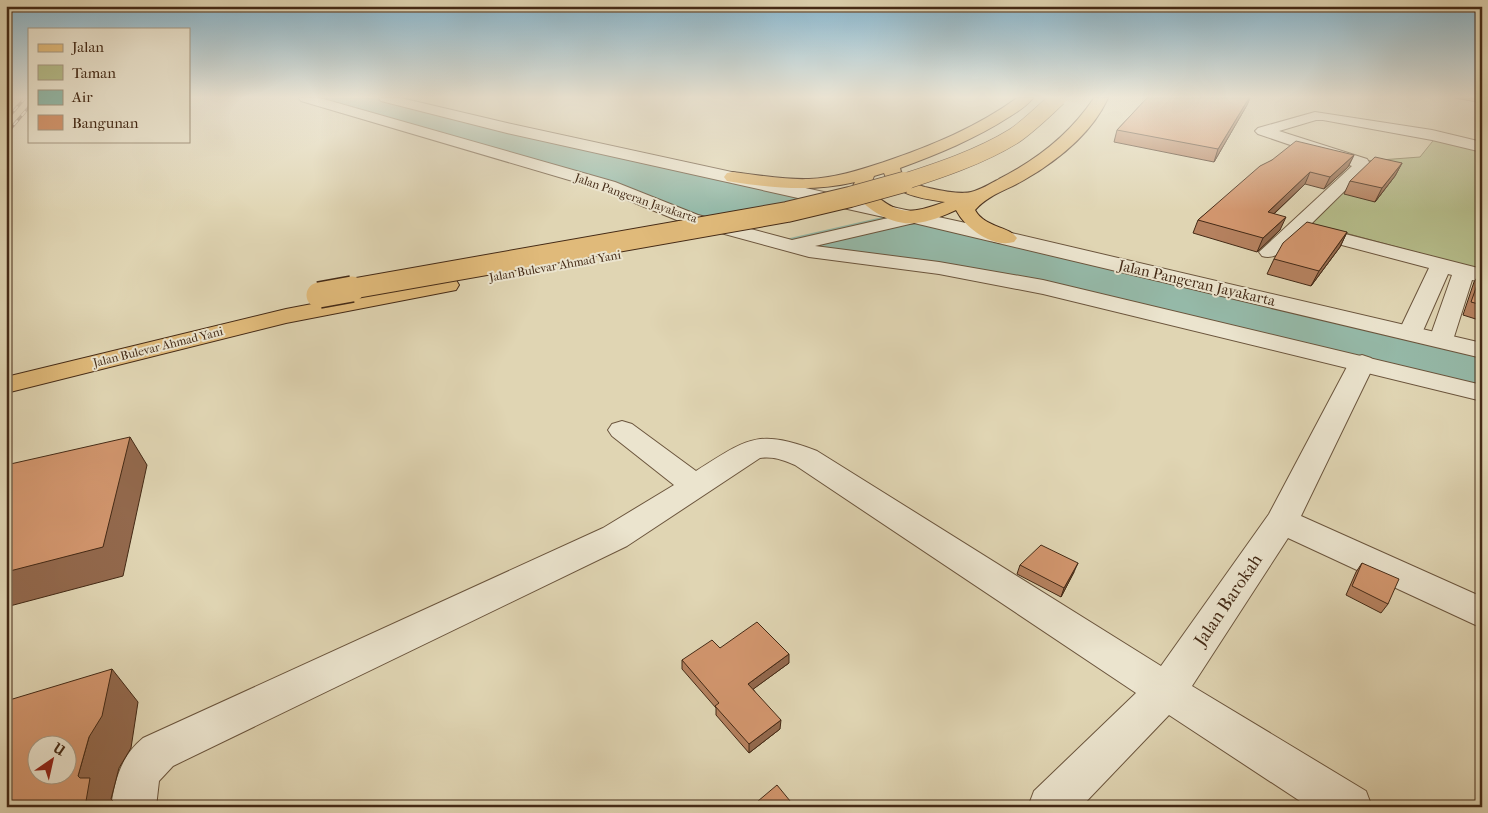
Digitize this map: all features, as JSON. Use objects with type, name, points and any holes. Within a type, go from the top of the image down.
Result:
[{"type":"main road","points":[[733,177],[809,184],[828,182],[891,165],[934,150],[966,136]]},
{"type":"main road","name":"Jalan Bulevar Ahmad Yani","points":[[6,367],[256,306],[787,212],[844,199],[921,177],[1013,136]]},
{"type":"main road","name":"Jalan Bulevar Ahmad Yani","points":[[6,385],[286,316],[803,223],[931,188],[974,172],[1038,136]]},
{"type":"main road","points":[[867,173],[860,190],[865,198],[903,221],[976,197],[1024,174],[1072,136]]},
{"type":"main road","points":[[891,165],[894,177],[901,184],[915,190],[955,198],[976,197]]},
{"type":"main road","points":[[976,197],[965,209],[968,216],[988,232],[1007,238]]},
{"type":"street","name":"Jalan Pangeran Jayakarta","points":[[437,136],[609,186],[691,219],[790,246],[903,221]]},
{"type":"street","name":"Jalan Pangeran Jayakarta","points":[[544,136],[733,177],[903,221],[1007,238],[1482,351]]},
{"type":"street","points":[[1269,252],[1363,165],[1278,136]]},
{"type":"street","points":[[1436,136],[1482,147]]},
{"type":"street","points":[[1296,227],[1473,274],[1441,340]]},
{"type":"street","points":[[790,246],[816,254],[875,259],[939,268],[1043,287],[1482,393]]},
{"type":"street","points":[[1410,333],[1441,265]]},
{"type":"street","name":"Jalan Barokah","points":[[1050,807],[1166,691],[1282,521],[1362,363]]},
{"type":"street","points":[[622,430],[696,486]]},
{"type":"street","points":[[133,807],[136,784],[143,764],[158,752],[615,537],[751,450],[764,446],[778,447],[806,458],[1166,691],[1350,807]]},
{"type":"street","points":[[1282,521],[1482,613]]},
{"type":"green space","points":[[1436,137],[1482,148],[1482,270],[1312,224],[1367,161],[1420,157]]},
{"type":"water","points":[[437,136],[542,136],[1482,351],[1482,393],[1111,303],[816,253],[609,186]]},
{"type":"pier","points":[[787,203],[900,213],[768,243],[688,221]]},
{"type":"building","points":[[1149,136],[1226,136],[1218,149]]},
{"type":"building","points":[[1296,141],[1354,155],[1330,177],[1310,172],[1268,212],[1286,217],[1263,238],[1198,220],[1260,166],[1272,160]]},
{"type":"building","points":[[1375,157],[1402,163],[1382,188],[1350,181]]},
{"type":"building","points":[[1307,222],[1347,232],[1319,271],[1274,259],[1283,243]]},
{"type":"building","points":[[1482,271],[1482,305],[1471,302]]},
{"type":"building","points":[[130,437],[103,547],[6,572],[6,465]]},
{"type":"building","points":[[1041,545],[1078,563],[1064,588],[1020,565]]},
{"type":"building","points":[[1362,563],[1399,579],[1388,604],[1352,586]]},
{"type":"building","points":[[757,622],[789,654],[748,684],[781,720],[749,744],[715,706],[719,703],[682,660],[712,640],[720,648]]},
{"type":"building","points":[[112,669],[102,716],[89,737],[78,776],[80,778],[90,778],[85,807],[6,807],[6,701]]},
{"type":"building","points":[[777,785],[795,807],[751,807]]}]
